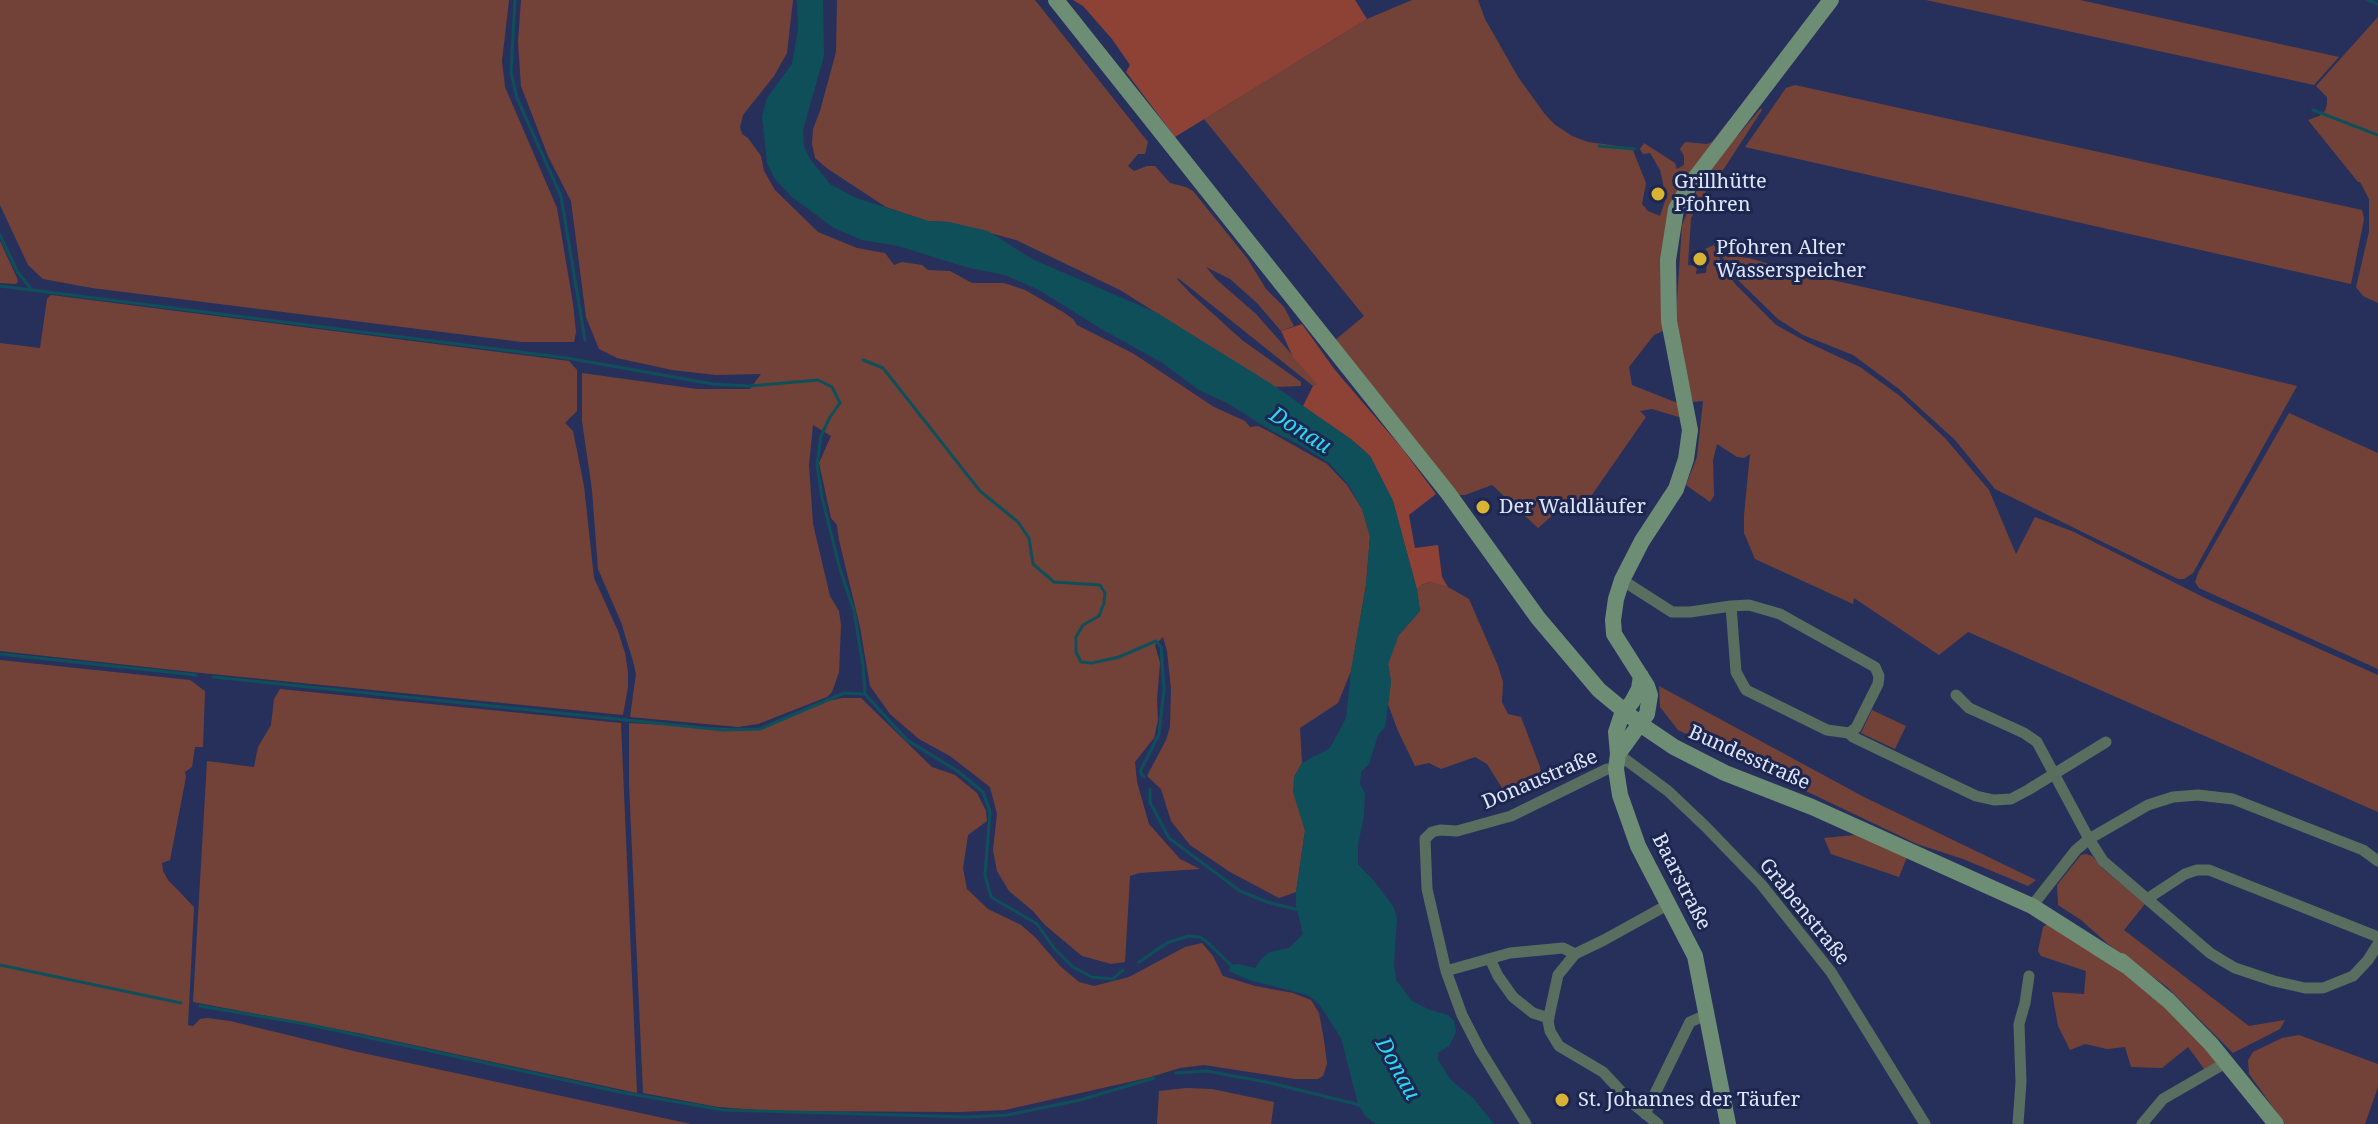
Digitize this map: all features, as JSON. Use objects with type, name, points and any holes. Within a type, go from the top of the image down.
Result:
[{"type":"main road","name":"Bundesstraße","points":[[1056,0],[1448,493],[1529,607],[1594,685],[1643,720],[1727,766],[1880,838],[2034,903],[2128,967],[2169,1001],[2227,1062],[2276,1124]]},
{"type":"main road","points":[[1617,762],[1650,706],[1650,695],[1614,634],[1616,599],[1642,541],[1676,489],[1686,459],[1690,430],[1669,321],[1668,260],[1676,209],[1689,186],[1831,0]]},
{"type":"main road","name":"Baarstraße","points":[[1641,676],[1639,689],[1618,722],[1616,732],[1620,795],[1638,846],[1695,956],[1728,1124]]},
{"type":"street","points":[[1622,580],[1672,612],[1749,605],[1780,614],[1875,667],[1878,684],[1860,724],[1849,733]]},
{"type":"street","points":[[1731,606],[1736,672],[1746,690],[1827,730],[1849,733],[1976,796],[1994,800],[2011,799],[2106,742]]},
{"type":"street","points":[[1956,695],[1969,708],[2037,742],[2103,861],[2223,961],[2249,973],[2305,988],[2323,988],[2353,976],[2378,944]]},
{"type":"street","name":"Donaustraße","points":[[1526,1124],[1480,1050],[1462,1015],[1446,971],[1427,889],[1425,839],[1432,832],[1457,831],[1511,816],[1617,762]]},
{"type":"street","name":"Grabenstraße","points":[[1617,762],[1668,791],[1761,884],[1831,972],[1925,1124]]},
{"type":"street","points":[[2034,903],[2076,850],[2089,839],[2137,811],[2186,795],[2212,795],[2250,805],[2363,850],[2378,861]]},
{"type":"street","points":[[2147,899],[2185,874],[2209,870],[2378,937]]},
{"type":"street","points":[[1658,1124],[1631,1102],[1603,1072],[1559,1046],[1550,1031],[1549,1018],[1558,975],[1575,954],[1669,904]]},
{"type":"street","points":[[1446,971],[1510,953],[1563,948],[1575,954]]},
{"type":"street","points":[[1490,959],[1513,997],[1533,1013],[1549,1018]]},
{"type":"street","points":[[2018,1124],[2021,1082],[2019,1024],[2029,976]]},
{"type":"street","points":[[1645,1114],[1690,1022],[1708,1014]]},
{"type":"street","points":[[2142,1124],[2163,1099],[2227,1062]]},
{"type":"shaded area","points":[[0,0],[509,0],[502,61],[505,87],[557,208],[573,304],[574,342],[522,342],[92,288],[43,279],[28,265],[0,205]]},
{"type":"shaded area","points":[[521,0],[793,0],[787,53],[774,76],[743,115],[740,127],[742,134],[761,156],[764,171],[775,190],[818,232],[857,248],[885,253],[894,265],[902,262],[922,265],[928,270],[950,271],[972,283],[1004,283],[1025,290],[1063,312],[1077,325],[1134,354],[1214,407],[1245,421],[1250,427],[1258,426],[1270,432],[1327,464],[1347,485],[1362,509],[1370,536],[1366,585],[1351,671],[1338,703],[1300,728],[1302,763],[1294,777],[1305,831],[1296,892],[1279,898],[1230,872],[1190,845],[1171,821],[1161,789],[1147,776],[1170,727],[1171,689],[1163,637],[1155,645],[1160,663],[1158,720],[1154,738],[1135,762],[1137,782],[1149,824],[1180,859],[1200,869],[1130,876],[1125,962],[1111,964],[1082,956],[1009,891],[997,871],[993,850],[997,814],[990,787],[950,756],[919,739],[890,714],[870,686],[837,525],[831,518],[819,463],[831,436],[813,425],[809,465],[813,524],[830,596],[839,611],[841,625],[839,672],[832,692],[827,697],[758,724],[738,727],[630,717],[636,674],[621,622],[598,569],[592,490],[582,421],[582,373],[697,389],[750,389],[761,374],[716,375],[672,370],[617,358],[599,349],[586,317],[571,201],[548,156],[521,86],[518,42]]},
{"type":"shaded area","points":[[837,0],[1035,0],[1148,142],[1145,154],[1138,154],[1128,166],[1134,171],[1155,166],[1170,183],[1193,191],[1247,258],[1266,289],[1284,307],[1294,326],[1281,331],[1257,303],[1230,279],[1206,267],[1256,314],[1318,384],[1313,386],[1178,278],[1190,293],[1242,340],[1301,382],[1301,386],[1275,387],[1120,290],[1016,240],[949,222],[928,221],[886,207],[828,169],[815,158],[812,144],[813,129],[836,52]]},
{"type":"shaded area","points":[[1073,0],[1355,0],[1367,19],[1175,137],[1126,72],[1130,65],[1112,39],[1083,6]]},
{"type":"shaded area","points":[[1412,0],[1478,0],[1485,19],[1518,77],[1554,124],[1588,142],[1632,148],[1646,183],[1642,204],[1648,211],[1660,216],[1665,201],[1663,183],[1660,170],[1650,153],[1643,154],[1640,149],[1644,143],[1675,163],[1677,169],[1684,165],[1680,149],[1685,142],[1712,142],[1766,74],[1686,182],[1667,329],[1654,335],[1629,367],[1632,385],[1680,404],[1682,418],[1652,409],[1640,411],[1646,417],[1578,515],[1562,507],[1538,528],[1492,485],[1465,495],[1454,495],[1334,341],[1364,316],[1204,119],[1367,19]]},
{"type":"shaded area","points":[[1926,0],[2080,0],[2339,57],[2314,85]]},
{"type":"shaded area","points":[[2378,17],[2378,303],[2363,296],[2356,287],[2369,232],[2369,199],[2360,182],[2308,120],[2325,111],[2327,104],[2327,97],[2316,86]]},
{"type":"shaded area","points":[[1795,85],[2362,210],[2364,219],[2351,284],[1745,147],[1786,88]]},
{"type":"shaded area","points":[[1761,108],[1691,218],[1688,265],[1697,266],[1696,274],[1706,273],[1708,252],[1705,249],[1714,245],[1725,271],[1776,325],[1860,367],[1900,396],[1945,438],[1989,490],[2016,554],[2035,517],[2074,532],[2207,599],[2378,675],[2378,812],[1968,632],[1939,655],[1854,598],[1853,604],[1755,559],[1744,533],[1750,454],[1744,458],[1737,457],[1717,444],[1713,460],[1714,496],[1710,502],[1686,485],[1697,457],[1703,401],[1693,402],[1676,315],[1682,225],[1702,178]]},
{"type":"shaded area","points":[[0,241],[17,278],[15,284],[0,283]]},
{"type":"shaded area","points":[[1721,255],[1749,258],[1796,272],[2297,386],[2193,573],[2178,579],[1995,489],[1955,440],[1899,389],[1853,355],[1803,335],[1778,319],[1739,281]]},
{"type":"shaded area","points":[[51,295],[569,361],[577,370],[577,411],[565,423],[573,431],[584,486],[594,578],[625,653],[628,687],[623,715],[0,651],[0,343],[40,348],[47,299]]},
{"type":"shaded area","points":[[1302,324],[1335,370],[1401,447],[1436,494],[1409,515],[1415,548],[1438,545],[1442,577],[1448,587],[1430,582],[1417,590],[1393,501],[1370,456],[1303,406],[1317,384],[1293,357],[1281,331]]},
{"type":"shaded area","points":[[2289,413],[2378,453],[2378,669],[2199,588],[2195,582]]},
{"type":"shaded area","points":[[1431,582],[1469,599],[1498,666],[1503,682],[1502,702],[1508,714],[1521,717],[1540,767],[1539,786],[1528,793],[1509,799],[1487,764],[1475,757],[1441,769],[1429,763],[1415,766],[1398,731],[1388,704],[1391,682],[1388,664],[1398,636],[1420,611],[1417,590]]},
{"type":"shaded area","points":[[0,660],[190,680],[205,691],[203,747],[195,747],[192,767],[185,772],[170,860],[162,863],[168,880],[194,907],[188,1025],[193,1026],[200,1019],[207,1018],[230,1021],[691,1124],[0,1124]]},
{"type":"shaded area","points":[[1659,686],[1864,797],[2036,880],[2028,886],[1917,844],[1678,730],[1660,707]]},
{"type":"shaded area","points":[[280,689],[621,723],[637,1093],[358,1033],[193,1002],[207,761],[254,767],[258,747],[271,725],[274,699]]},
{"type":"shaded area","points":[[842,698],[861,698],[932,767],[955,775],[977,793],[986,811],[987,821],[968,835],[963,868],[967,889],[988,909],[1021,925],[1079,982],[1094,986],[1129,977],[1185,947],[1202,943],[1223,976],[1311,1000],[1319,1013],[1324,1040],[1327,1064],[1323,1076],[1318,1079],[1295,1079],[1204,1065],[1005,1110],[960,1112],[773,1111],[718,1107],[643,1093],[629,723],[758,730]]},
{"type":"shaded area","points":[[1872,710],[1906,726],[1895,749],[1861,733]]},
{"type":"shaded area","points":[[1855,835],[1907,857],[1899,877],[1831,854],[1824,838]]},
{"type":"shaded area","points":[[2086,854],[2145,904],[2124,930],[2249,1026],[2285,1020],[2280,1029],[2233,1053],[2167,987],[2058,905],[2057,885],[2081,855]]},
{"type":"shaded area","points":[[2049,923],[2142,986],[2216,1056],[2215,1065],[2205,1070],[2188,1047],[2162,1068],[2131,1067],[2125,1047],[2107,1049],[2085,1044],[2070,1050],[2058,1026],[2052,992],[2084,994],[2086,971],[2041,956],[2038,951],[2043,927]]},
{"type":"shaded area","points":[[2299,1035],[2378,1064],[2378,1087],[2365,1124],[2285,1124],[2249,1074],[2248,1060],[2253,1052],[2282,1038]]},
{"type":"shaded area","points":[[1212,1089],[1274,1102],[1271,1124],[1157,1124],[1159,1091]]},
{"type":"water","name":"Donau","points":[[797,0],[823,0],[824,56],[803,130],[804,146],[810,159],[830,184],[856,198],[928,221],[949,222],[988,231],[1032,259],[1157,313],[1270,383],[1370,456],[1393,501],[1420,611],[1398,636],[1388,664],[1391,682],[1385,727],[1378,735],[1369,764],[1361,772],[1360,784],[1365,793],[1358,864],[1393,906],[1397,918],[1396,980],[1412,1001],[1448,1015],[1454,1021],[1456,1032],[1449,1046],[1438,1053],[1438,1060],[1451,1080],[1473,1098],[1494,1124],[1376,1124],[1366,1117],[1358,1104],[1341,1038],[1319,1004],[1308,995],[1249,980],[1229,971],[1230,965],[1255,968],[1270,952],[1289,948],[1303,934],[1296,892],[1305,831],[1293,792],[1294,777],[1302,763],[1330,748],[1346,718],[1366,585],[1370,536],[1362,509],[1348,484],[1329,463],[1302,446],[1199,390],[1161,362],[1039,290],[1005,275],[969,268],[898,246],[862,240],[834,228],[792,197],[775,179],[767,163],[762,116],[767,98],[792,64],[798,29]]},
{"type":"waterway","points":[[515,0],[511,72],[517,98],[561,196],[585,340]]},
{"type":"waterway","points":[[2368,0],[2378,4]]},
{"type":"waterway","points":[[2313,110],[2378,135]]},
{"type":"waterway","points":[[1599,146],[1634,149]]},
{"type":"waterway","points":[[0,235],[17,271],[32,290]]},
{"type":"waterway","points":[[0,286],[567,358],[713,384],[750,386],[818,380],[832,387],[840,403],[821,436],[817,465],[840,569],[854,611],[865,694],[907,740],[959,772],[983,792],[990,812],[985,875],[991,897],[1037,924],[1073,967],[1092,977],[1113,979],[1123,970]]},
{"type":"waterway","points":[[863,360],[883,368],[980,491],[1018,522],[1029,538],[1033,564],[1054,582],[1100,585],[1105,593],[1099,616],[1083,625],[1076,637],[1076,652],[1081,662],[1092,663],[1119,657],[1156,641],[1161,647],[1164,690],[1159,734],[1140,772],[1144,777]]},
{"type":"waterway","points":[[0,654],[196,675]]},
{"type":"waterway","points":[[213,677],[723,730],[760,729],[844,693],[863,694]]},
{"type":"waterway","points":[[1150,789],[1150,802],[1169,838],[1240,891],[1299,910]]},
{"type":"waterway","points":[[1139,962],[1167,943],[1188,936],[1206,941],[1232,966]]},
{"type":"waterway","points":[[0,965],[181,1003]]},
{"type":"waterway","points":[[200,1006],[306,1024],[620,1092],[723,1110],[967,1117],[1007,1115],[1080,1100],[1154,1078]]},
{"type":"waterway","points":[[1176,1073],[1207,1071],[1360,1105]]},
{"type":"place","name":"Grillhütte Pfohren","points":[[1658,194]]},
{"type":"place","name":"Pfohren Alter Wasserspeicher","points":[[1700,259]]},
{"type":"place","name":"Der Waldläufer","points":[[1483,507]]},
{"type":"place","name":"St. Johannes der Täufer","points":[[1562,1100]]}]
